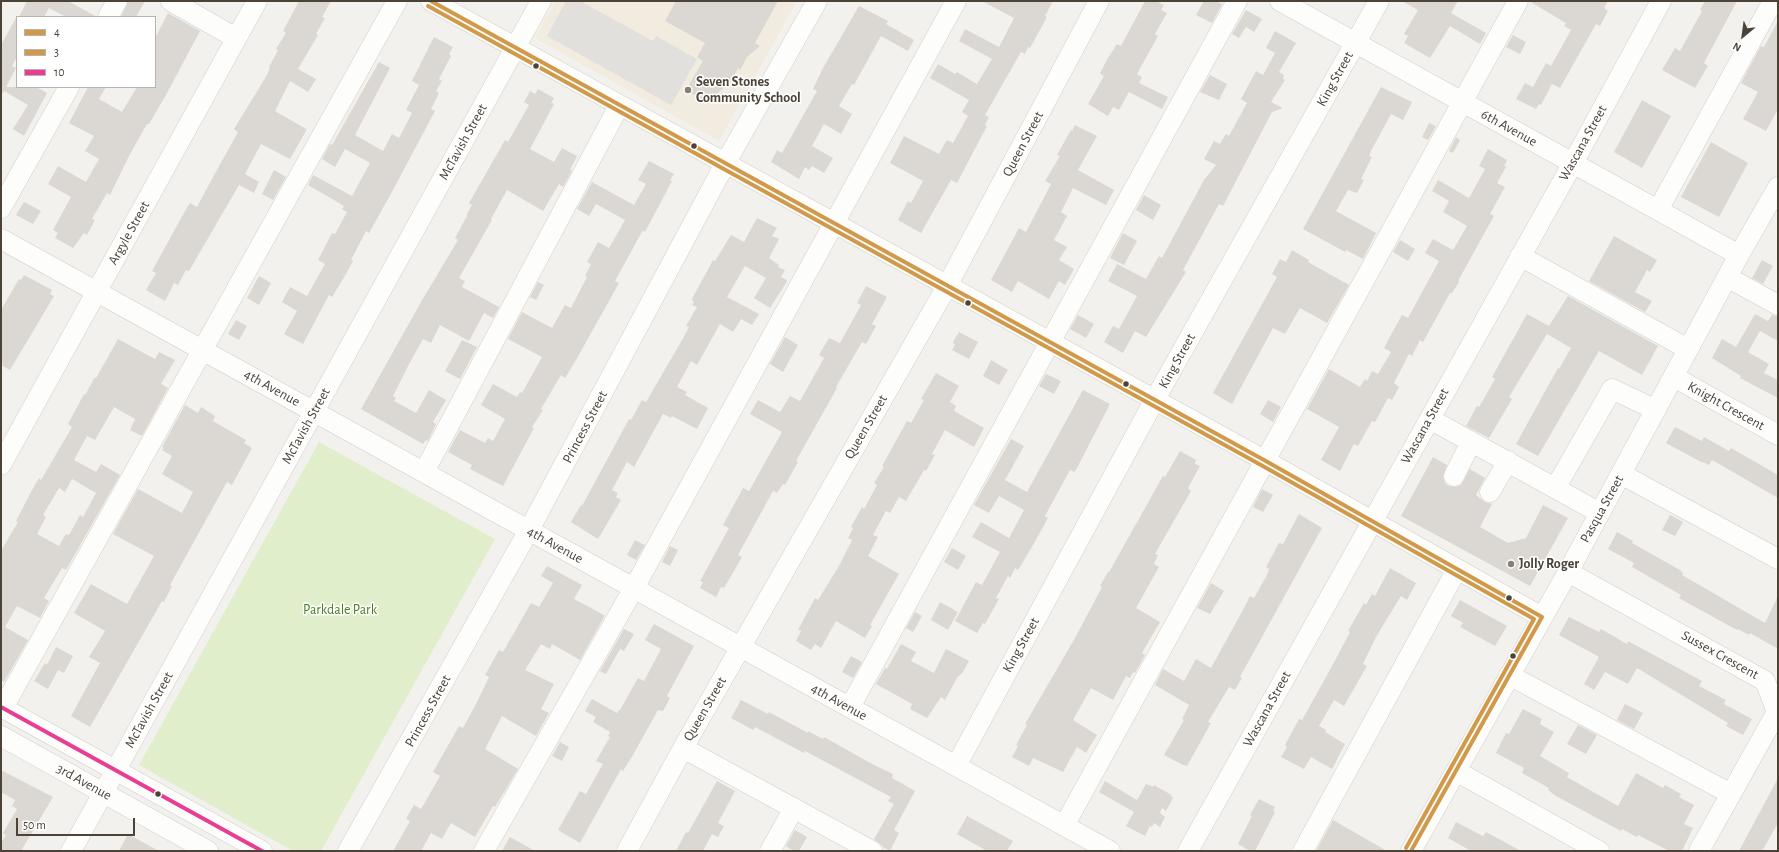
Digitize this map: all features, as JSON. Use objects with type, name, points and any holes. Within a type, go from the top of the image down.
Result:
[{"type":"street","points":[[109,16],[117,1]]},
{"type":"street","points":[[172,1],[236,38]]},
{"type":"street","name":"Argyle Street","points":[[1,465],[257,1]]},
{"type":"street","points":[[2,707],[203,350],[396,1]]},
{"type":"street","points":[[431,1],[619,106],[726,162],[1154,401],[1264,460],[1542,617]]},
{"type":"street","name":"McTavish Street","points":[[71,851],[541,1]]},
{"type":"street","name":"Princess Street","points":[[348,851],[529,530],[726,162],[817,1]]},
{"type":"street","points":[[484,851],[634,588],[956,1]]},
{"type":"street","name":"Queen Street","points":[[628,851],[683,748],[740,647],[947,286],[1099,1]]},
{"type":"street","points":[[850,707],[1048,342],[1237,1]]},
{"type":"street","name":"6th Avenue","points":[[1280,1],[1739,254]]},
{"type":"street","name":"King Street","points":[[956,766],[1154,401],[1378,1]]},
{"type":"street","points":[[1064,826],[1461,101],[1518,1]]},
{"type":"street","name":"Wascana Street","points":[[1188,851],[1573,163],[1660,1]]},
{"type":"street","points":[[1658,210],[1773,1]]},
{"type":"street","points":[[1,208],[68,88]]},
{"type":"street","points":[[424,472],[619,106]]},
{"type":"street","name":"Pasqua Street","points":[[1411,851],[1568,572],[1739,254],[1778,187]]},
{"type":"street","name":"4th Avenue","points":[[1,239],[1110,851]]},
{"type":"street","points":[[1520,256],[1688,349]]},
{"type":"street","points":[[1727,277],[1778,305]]},
{"type":"street","name":"Knight Crescent","points":[[1674,377],[1778,435]]},
{"type":"street","points":[[1556,488],[1612,389],[1656,410]]},
{"type":"street","points":[[1430,419],[1600,512]]},
{"type":"street","points":[[1454,476],[1472,442]]},
{"type":"street","points":[[1490,492],[1508,461]]},
{"type":"street","points":[[1621,474],[1778,559]]},
{"type":"street","points":[[1303,851],[1457,569]]},
{"type":"street","name":"Sussex Crescent","points":[[1568,572],[1766,681],[1777,712],[1699,851]]},
{"type":"street","points":[[1509,675],[1731,794]]},
{"type":"street","name":"3rd Avenue","points":[[2,707],[262,851]]},
{"type":"street","name":"3rd Avenue","points":[[1,736],[208,851]]},
{"type":"street","points":[[683,748],[872,851]]},
{"type":"street","points":[[1456,771],[1599,851]]},
{"type":"street","points":[[770,851],[794,808]]},
{"type":"shaded area","name":"Seven Stones Community School","points":[[555,1],[797,1],[719,141],[535,38]]},
{"type":"shaded area","points":[[566,1],[580,1],[653,41],[656,36],[697,59],[671,105],[547,36]]},
{"type":"green space","name":"Parkdale Park","points":[[319,442],[495,539],[321,851],[293,851],[139,765]]},
{"type":"building","points":[[27,1],[68,1],[95,16],[64,16],[49,8],[45,16],[20,16]]},
{"type":"building","points":[[128,1],[145,1],[137,16],[121,16]]},
{"type":"building","points":[[299,1],[331,1],[322,17],[325,18],[316,34],[318,35],[298,69],[316,79],[308,92],[290,81],[275,111],[306,129],[306,131],[290,159],[261,144],[245,174],[259,182],[254,193],[239,185],[189,271],[186,270],[178,285],[174,283],[165,301],[146,290],[156,273],[152,271],[190,203],[197,207],[238,132],[234,129],[267,75],[269,67],[278,50],[276,49],[286,33],[283,31]]},
{"type":"building","points":[[676,1],[778,1],[755,43],[760,46],[747,57],[740,70],[738,68],[731,82],[707,102],[686,90],[703,61],[697,57],[705,43],[665,21]]},
{"type":"building","points":[[982,1],[1053,1],[1045,16],[1047,17],[1030,48],[1028,47],[1025,54],[1021,52],[985,115],[989,117],[985,125],[987,126],[957,183],[951,180],[921,233],[898,220],[908,201],[911,203],[923,181],[890,163],[904,136],[939,154],[947,140],[953,143],[968,116],[962,112],[969,100],[930,78],[938,64],[955,74],[957,72],[977,84],[992,59],[959,41],[965,29],[999,47],[1014,18]]},
{"type":"building","points":[[1145,1],[1156,1],[1164,5],[1161,10],[1167,13],[1155,34],[1158,36],[1137,74],[1142,77],[1139,83],[1168,97],[1162,109],[1129,92],[1119,110],[1113,107],[1108,116],[1088,104],[1104,76],[1100,73],[1108,58],[1117,44],[1121,46]]},
{"type":"building","points":[[1204,1],[1216,1],[1222,4],[1212,23],[1196,15]]},
{"type":"building","points":[[1402,1],[1458,1],[1451,13],[1486,33],[1480,44],[1450,26],[1430,58],[1404,43],[1408,36],[1404,34],[1418,10]]},
{"type":"building","points":[[1529,1],[1608,1],[1604,8],[1608,11],[1600,26],[1596,24],[1560,88],[1552,84],[1541,105],[1539,104],[1536,109],[1516,99],[1525,83],[1533,87],[1546,63],[1551,66],[1571,30],[1564,26],[1566,23]]},
{"type":"building","points":[[1705,1],[1737,1],[1704,63],[1708,66],[1695,88],[1662,70],[1675,48],[1680,51],[1702,11],[1700,10]]},
{"type":"building","points":[[859,6],[888,21],[886,24],[914,40],[908,51],[881,36],[854,85],[852,84],[839,106],[852,114],[841,134],[824,124],[812,146],[833,158],[824,173],[812,166],[809,170],[805,167],[799,179],[771,162],[777,150],[782,153],[817,91],[813,89],[823,68]]},
{"type":"building","points":[[1246,10],[1262,19],[1254,32],[1246,27],[1239,38],[1232,34]]},
{"type":"building","points":[[168,13],[200,31],[166,95],[149,124],[147,124],[129,156],[110,195],[107,193],[92,219],[95,220],[87,235],[84,233],[73,248],[55,238],[58,233],[53,230],[71,197],[48,184],[58,166],[86,182],[99,159],[85,151],[94,136],[69,123],[87,88],[105,88],[99,99],[122,112],[136,88],[156,88],[156,36]]},
{"type":"building","points":[[16,18],[16,59],[12,66],[16,68],[6,87],[38,88],[47,93],[24,136],[13,129],[28,105],[4,91],[1,96],[1,45]]},
{"type":"building","points":[[1778,21],[1778,109],[1766,131],[1743,119],[1758,92],[1741,83],[1761,46],[1764,47]]},
{"type":"building","points":[[1275,31],[1296,43],[1279,72],[1284,75],[1283,79],[1285,80],[1271,102],[1283,108],[1272,112],[1223,206],[1219,204],[1183,270],[1186,272],[1146,337],[1135,331],[1123,353],[1104,342],[1113,326],[1119,329],[1137,296],[1108,281],[1117,264],[1146,279],[1159,256],[1162,258],[1204,180],[1216,165],[1204,159],[1214,141],[1220,144],[1226,134],[1229,136],[1247,103],[1241,99],[1256,71],[1263,75],[1275,53],[1266,48]]},
{"type":"building","points":[[1513,35],[1526,42],[1520,54],[1506,47]]},
{"type":"building","points":[[434,37],[453,47],[449,54],[451,56],[439,79],[442,81],[436,91],[439,93],[431,109],[435,111],[369,233],[366,231],[351,260],[353,261],[346,274],[332,297],[329,295],[303,344],[284,334],[297,311],[282,302],[290,287],[307,296],[325,264],[318,260],[332,233],[335,234],[347,212],[342,209],[344,206],[308,185],[313,175],[352,196],[370,163],[345,149],[335,167],[322,159],[330,144],[332,145],[379,62],[390,68],[355,135],[383,151],[392,134],[399,138],[412,113],[406,110],[419,85],[412,81]]},
{"type":"building","points":[[1210,75],[1227,84],[1219,100],[1200,92]]},
{"type":"building","points":[[1381,87],[1412,102],[1403,120],[1391,114],[1371,151],[1369,156],[1372,157],[1361,179],[1364,180],[1357,193],[1348,190],[1336,211],[1376,233],[1363,259],[1346,250],[1345,252],[1303,229]]},
{"type":"building","points":[[538,89],[554,98],[551,103],[554,104],[530,149],[554,162],[562,148],[577,156],[570,170],[572,171],[563,187],[559,184],[543,211],[507,190],[459,278],[465,281],[462,287],[499,307],[493,318],[484,313],[469,341],[440,325],[431,343],[423,339],[408,366],[393,396],[396,398],[394,401],[416,413],[429,390],[446,400],[433,422],[436,424],[428,441],[426,440],[423,444],[361,409],[421,302],[458,240],[455,238],[472,205],[469,203],[505,140],[508,142],[529,105],[524,102],[530,91],[535,94]]},
{"type":"building","points":[[1642,100],[1671,116],[1642,168],[1614,152]]},
{"type":"building","points":[[1429,123],[1436,126],[1428,140],[1422,137]]},
{"type":"building","points":[[1075,125],[1097,136],[1078,170],[1114,190],[1106,205],[1073,188],[1061,212],[1067,216],[1054,240],[1067,247],[1059,260],[1074,269],[1065,285],[1059,281],[1049,299],[1018,281],[1012,292],[991,280],[1019,228],[1026,232],[1051,184],[1045,181],[1060,156],[1057,155]]},
{"type":"building","points":[[1456,137],[1460,140],[1453,153],[1449,151]]},
{"type":"building","points":[[1711,142],[1748,163],[1719,217],[1681,197]]},
{"type":"building","points":[[1488,149],[1507,160],[1504,166],[1506,167],[1497,183],[1505,187],[1490,214],[1494,216],[1458,281],[1459,282],[1452,293],[1450,293],[1423,342],[1420,340],[1412,356],[1409,354],[1394,383],[1399,387],[1392,400],[1388,398],[1375,422],[1372,421],[1358,446],[1354,444],[1340,471],[1321,460],[1339,427],[1307,409],[1329,369],[1360,387],[1365,379],[1367,381],[1372,371],[1378,374],[1391,352],[1384,348],[1393,331],[1402,315],[1408,318],[1439,261],[1425,253],[1433,239],[1453,250],[1467,226],[1443,212],[1449,201],[1432,191],[1438,180],[1469,198],[1485,169],[1479,166]]},
{"type":"building","points":[[649,161],[674,174],[670,180],[672,181],[645,232],[643,230],[615,281],[619,283],[576,360],[565,378],[561,375],[541,409],[543,410],[532,427],[534,428],[503,486],[470,469],[472,465],[448,452],[460,430],[485,443],[488,438],[493,441],[505,419],[481,405],[493,384],[517,397],[520,392],[522,393],[542,357],[508,339],[522,312],[552,328],[565,305],[571,308],[587,277],[585,276],[591,264],[587,262],[598,242],[609,248],[625,220],[596,204],[589,216],[577,209],[592,182],[634,205],[646,184],[638,180]]},
{"type":"building","points":[[274,170],[286,177],[273,200],[262,194]]},
{"type":"building","points":[[1144,195],[1161,205],[1153,220],[1136,210]]},
{"type":"building","points":[[24,202],[41,211],[33,224],[16,215]]},
{"type":"building","points":[[757,218],[777,228],[772,236],[779,239],[769,258],[779,265],[778,267],[785,270],[781,277],[787,280],[786,283],[770,308],[754,298],[766,278],[745,266],[727,297],[759,314],[752,325],[741,319],[733,332],[720,324],[697,365],[691,361],[677,387],[687,392],[685,395],[708,408],[697,429],[672,416],[671,418],[663,414],[634,467],[627,462],[612,490],[618,493],[616,497],[621,500],[598,539],[571,522],[581,505],[582,506],[629,419],[631,420],[642,400],[646,402],[685,335],[689,327],[686,326],[697,307],[692,305],[694,302],[692,300],[693,297],[713,260],[715,261],[731,235],[744,242]]},
{"type":"building","points":[[1123,233],[1137,241],[1124,265],[1110,258]]},
{"type":"building","points":[[1614,236],[1657,260],[1650,272],[1647,270],[1635,292],[1652,301],[1645,312],[1589,281]]},
{"type":"building","points":[[1400,240],[1415,249],[1408,261],[1393,252]]},
{"type":"building","points":[[1292,250],[1309,260],[1308,262],[1349,285],[1327,323],[1300,308],[1285,334],[1273,328],[1232,404],[1213,393],[1277,277],[1272,274],[1280,259],[1286,262]]},
{"type":"building","points":[[1762,260],[1773,266],[1763,284],[1752,278]]},
{"type":"building","points":[[24,275],[52,290],[50,294],[54,296],[10,370],[1,365],[1,310],[19,279],[21,280]]},
{"type":"building","points":[[259,276],[271,283],[259,305],[247,298]]},
{"type":"building","points":[[538,282],[544,285],[536,300],[530,297]]},
{"type":"building","points":[[866,286],[887,297],[872,324],[876,326],[866,344],[862,342],[836,387],[837,388],[796,461],[798,462],[785,485],[783,484],[777,493],[773,491],[738,555],[742,557],[724,588],[721,587],[716,597],[700,588],[703,582],[700,581],[729,528],[723,525],[743,488],[749,491],[782,432],[750,414],[758,400],[780,412],[790,396],[800,401],[824,358],[819,355],[829,338],[840,343],[861,305],[857,303]]},
{"type":"building","points":[[1568,296],[1658,346],[1642,375],[1599,351],[1538,456],[1516,444],[1558,368],[1559,369],[1571,348],[1547,334],[1509,397],[1512,399],[1489,438],[1466,426],[1495,379],[1492,377],[1527,314],[1549,326]]},
{"type":"building","points":[[1755,314],[1768,321],[1772,315],[1778,316],[1778,341],[1760,331],[1748,352],[1769,364],[1764,373],[1778,380],[1778,398],[1740,378],[1741,376],[1712,358],[1722,339],[1736,347]]},
{"type":"building","points":[[1078,315],[1094,324],[1086,338],[1070,329]]},
{"type":"building","points":[[236,320],[247,326],[239,340],[228,334]]},
{"type":"building","points":[[959,332],[978,342],[969,359],[952,350],[955,345],[953,342]]},
{"type":"building","points":[[785,337],[798,345],[783,372],[770,364]]},
{"type":"building","points":[[118,339],[155,359],[159,352],[175,360],[161,384],[168,388],[142,436],[130,430],[135,419],[114,407],[95,440],[87,436],[74,460],[96,472],[101,464],[120,475],[66,570],[62,568],[44,598],[49,601],[40,618],[17,606],[5,627],[28,640],[4,682],[1,680],[1,551],[18,522],[16,521],[32,490],[39,478],[41,480],[72,427],[68,424],[84,394],[85,395],[95,377],[96,378]],"holes":[[[72,479],[96,493],[83,517],[80,515],[69,535],[66,534],[59,546],[37,534],[46,517],[43,515],[59,488],[65,492]]]},
{"type":"building","points":[[462,340],[477,347],[460,379],[445,371]]},
{"type":"building","points":[[991,360],[1008,370],[999,385],[983,376]]},
{"type":"building","points":[[936,373],[959,386],[950,402],[956,406],[954,411],[984,428],[974,447],[945,430],[932,454],[935,455],[926,471],[924,470],[906,501],[899,497],[890,513],[886,511],[873,535],[878,537],[868,556],[899,574],[870,625],[872,626],[865,638],[836,621],[821,648],[815,644],[811,650],[796,641],[801,631],[798,630],[815,598],[818,600],[839,566],[852,540],[848,538],[853,528],[851,527],[862,507],[864,509],[877,485],[874,483],[884,467],[882,466],[907,421],[911,423],[924,400],[921,399]]},
{"type":"building","points":[[1046,374],[1061,381],[1054,394],[1039,386]]},
{"type":"building","points":[[1083,390],[1110,404],[1077,468],[1074,472],[1070,470],[1045,516],[1048,518],[1033,545],[1018,570],[1015,568],[1010,578],[1008,576],[996,598],[999,599],[985,624],[983,623],[977,633],[955,621],[976,582],[982,585],[1000,552],[972,537],[981,522],[1009,538],[1024,510],[999,496],[989,513],[974,505],[1011,439],[1024,446],[1005,480],[1027,492]]},
{"type":"building","points":[[1268,400],[1281,407],[1273,422],[1260,414]]},
{"type":"building","points":[[185,405],[198,413],[201,407],[215,416],[213,421],[246,440],[244,443],[252,448],[232,485],[227,482],[170,585],[172,586],[164,602],[162,601],[90,727],[71,716],[100,663],[89,657],[105,631],[74,613],[91,584],[127,604],[154,556],[113,534],[138,489],[182,513],[193,492],[162,474],[172,456],[162,450],[164,448],[162,447]]},
{"type":"building","points":[[1675,427],[1702,441],[1704,437],[1729,451],[1731,448],[1778,475],[1778,498],[1712,460],[1709,465],[1703,463],[1666,443]]},
{"type":"building","points":[[1180,451],[1196,460],[1195,464],[1200,466],[1188,488],[1191,491],[1155,554],[1158,555],[1154,564],[1159,567],[1136,608],[1160,622],[1142,653],[1145,655],[1135,673],[1133,672],[1130,678],[1126,676],[1113,700],[1091,688],[1073,720],[1097,735],[1086,753],[1077,747],[1063,772],[1033,758],[1029,766],[1012,757],[1018,746],[1016,745],[1027,725],[1025,724],[1075,638],[1102,587],[1100,586],[1163,476],[1165,477]]},
{"type":"building","points":[[1433,457],[1447,465],[1443,477],[1445,483],[1449,486],[1455,487],[1461,485],[1470,469],[1485,478],[1476,495],[1485,502],[1492,504],[1480,527],[1508,543],[1526,538],[1543,505],[1568,518],[1530,586],[1401,516]]},
{"type":"building","points":[[1262,489],[1273,495],[1263,512],[1253,507]]},
{"type":"building","points":[[1299,514],[1322,528],[1240,677],[1242,678],[1235,690],[1229,687],[1208,722],[1211,723],[1187,766],[1183,765],[1164,755],[1184,720],[1182,719],[1189,705],[1155,685],[1163,669],[1184,681],[1196,659],[1211,668],[1250,596],[1254,598],[1267,575],[1269,569],[1266,567],[1279,543],[1283,544]]},
{"type":"building","points":[[1670,515],[1683,522],[1675,536],[1662,530]]},
{"type":"building","points":[[1617,532],[1633,541],[1632,543],[1680,570],[1683,573],[1682,575],[1765,623],[1778,596],[1778,649],[1750,633],[1749,635],[1738,629],[1737,630],[1686,602],[1679,598],[1681,595],[1632,567],[1634,563],[1608,549]]},
{"type":"building","points":[[635,540],[645,545],[636,560],[627,555]]},
{"type":"building","points":[[670,546],[678,550],[670,566],[662,562]]},
{"type":"building","points":[[952,548],[966,556],[958,570],[944,562]]},
{"type":"building","points":[[547,566],[582,585],[574,599],[604,615],[604,617],[580,660],[552,644],[550,649],[541,644],[525,670],[554,684],[541,709],[549,713],[536,736],[502,716],[485,749],[518,769],[495,807],[493,806],[475,837],[451,823],[442,839],[431,833],[421,851],[393,851],[410,821],[406,819],[414,805],[421,809],[440,776],[433,772],[459,726],[463,728],[489,677],[485,675],[499,650],[503,652],[531,603],[539,607],[553,583],[541,576]]},
{"type":"building","points":[[1390,568],[1416,583],[1407,600],[1401,596],[1376,637],[1363,664],[1367,666],[1344,706],[1334,700],[1319,726],[1326,730],[1325,732],[1345,744],[1332,769],[1311,757],[1304,769],[1281,757],[1287,747],[1285,745],[1299,719],[1302,720],[1331,668],[1350,632],[1348,631],[1364,603],[1366,605],[1372,594],[1375,596]]},
{"type":"building","points":[[1211,583],[1224,591],[1210,614],[1197,608]]},
{"type":"building","points":[[1460,600],[1507,626],[1495,646],[1460,627],[1463,623],[1451,616]]},
{"type":"building","points":[[940,602],[958,612],[948,630],[931,620]]},
{"type":"building","points":[[915,612],[922,616],[913,632],[906,628]]},
{"type":"building","points":[[1569,617],[1599,632],[1601,629],[1627,644],[1628,641],[1702,681],[1699,686],[1726,700],[1724,704],[1752,719],[1743,735],[1726,726],[1728,723],[1637,668],[1628,684],[1605,672],[1594,690],[1584,684],[1599,657],[1559,635]]},
{"type":"building","points":[[654,624],[694,646],[667,696],[670,698],[663,711],[658,710],[623,771],[621,769],[580,843],[558,830],[580,791],[586,794],[603,764],[596,761],[610,737],[608,736],[610,732],[593,722],[596,717],[585,711],[592,699],[617,713],[638,678],[644,681],[661,649],[645,640]]},
{"type":"building","points":[[624,629],[634,634],[624,651],[620,649],[606,674],[600,671]]},
{"type":"building","points":[[901,644],[916,652],[911,661],[934,673],[946,649],[969,661],[963,672],[958,676],[945,700],[941,697],[927,718],[910,709],[912,704],[876,684],[885,668],[887,669]]},
{"type":"building","points":[[56,647],[73,656],[64,673],[58,670],[48,689],[34,681],[45,663],[47,665]]},
{"type":"building","points":[[851,656],[862,662],[853,678],[842,672]]},
{"type":"building","points":[[741,700],[768,714],[769,712],[808,733],[808,731],[823,739],[824,737],[893,774],[892,778],[915,791],[894,830],[899,833],[890,851],[874,839],[894,804],[888,801],[891,797],[805,751],[804,753],[755,727],[753,730],[731,718]]},
{"type":"building","points":[[1625,704],[1643,713],[1634,729],[1617,720]]},
{"type":"building","points":[[1523,709],[1542,719],[1540,724],[1554,732],[1540,756],[1569,773],[1567,777],[1618,806],[1636,773],[1663,788],[1665,785],[1681,794],[1679,797],[1694,805],[1684,824],[1693,828],[1682,851],[1669,851],[1638,835],[1637,837],[1622,829],[1621,831],[1556,796],[1548,790],[1549,788],[1522,773],[1524,768],[1496,753],[1506,733],[1509,734]]},
{"type":"building","points":[[1578,725],[1597,735],[1586,754],[1567,744]]},
{"type":"building","points":[[560,742],[569,747],[562,761],[552,756]]},
{"type":"building","points":[[1,770],[53,797],[21,851],[1,851],[1,843],[6,835],[3,833],[17,809],[12,806],[15,800],[1,792]]},
{"type":"building","points":[[1778,778],[1778,823],[1762,851],[1739,851]]},
{"type":"building","points":[[717,781],[735,791],[718,823],[724,826],[718,837],[712,834],[703,851],[676,851],[686,832],[688,833]]},
{"type":"building","points":[[1105,781],[1137,800],[1146,784],[1153,787],[1154,785],[1170,794],[1173,798],[1166,811],[1162,808],[1160,813],[1165,817],[1160,827],[1154,823],[1152,827],[1150,826],[1145,836],[1126,826],[1134,812],[1099,792]]},
{"type":"building","points":[[1259,799],[1275,807],[1273,811],[1275,812],[1255,851],[1250,851],[1238,844],[1252,816],[1250,815]]},
{"type":"building","points":[[967,816],[1013,841],[1007,851],[987,851],[957,834]]},
{"type":"building","points":[[1333,820],[1387,851],[1316,851]]},
{"type":"building","points":[[1456,822],[1483,836],[1486,832],[1521,851],[1471,851],[1448,838]]},
{"type":"building","points":[[795,830],[807,837],[799,851],[794,851],[786,846]]},
{"type":"building","points":[[128,834],[159,851],[119,851]]},
{"type":"building","points":[[510,837],[535,851],[502,851]]},
{"type":"transit line","name":"4","points":[[431,1],[1264,460],[1542,617],[1411,851]]},
{"type":"transit line","name":"3","points":[[428,6],[1261,465],[1534,619],[1406,848]]},
{"type":"transit line","name":"10","points":[[1,707],[262,851]]},
{"type":"place","name":"Seven Stones Community School","points":[[688,90]]},
{"type":"place","name":"Jolly Roger","points":[[1511,564]]}]
